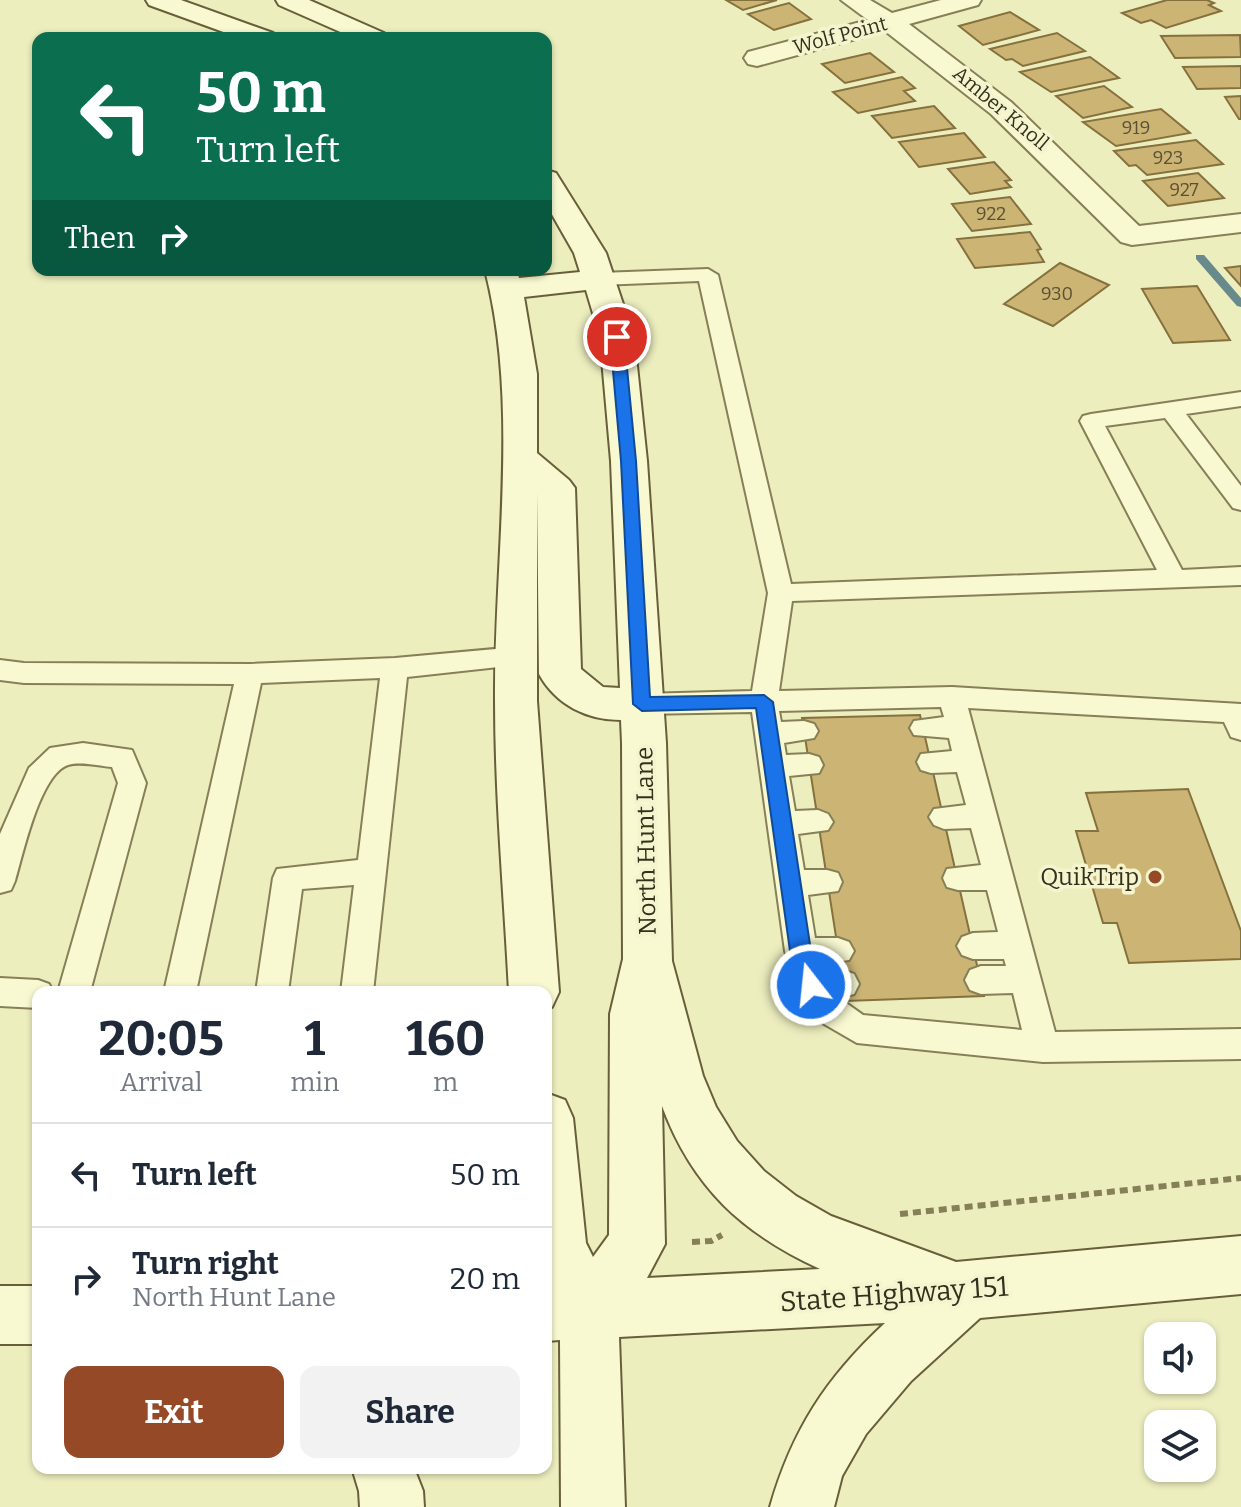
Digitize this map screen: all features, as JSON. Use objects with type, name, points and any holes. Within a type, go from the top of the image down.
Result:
[{"type":"main road","points":[[288,0],[361,32]]},
{"type":"main road","name":"Amber Knoll","points":[[853,0],[889,22],[1010,112],[1132,236],[1241,223]]},
{"type":"main road","name":"Wolf Point","points":[[757,58],[969,0]]},
{"type":"main road","points":[[171,2],[248,32]]},
{"type":"main road","name":"North Hunt Lane","points":[[552,188],[577,227],[600,279],[617,337],[622,368],[642,704],[648,959],[635,1014],[637,1244],[568,1312]]},
{"type":"main road","points":[[531,986],[518,764],[520,374],[504,280],[600,279]]},
{"type":"main road","points":[[520,458],[556,488],[560,674],[583,698],[606,704],[642,704]]},
{"type":"main road","points":[[648,959],[677,1076],[709,1145],[740,1185],[770,1213],[817,1241],[869,1262],[968,1290]]},
{"type":"main road","points":[[552,1182],[593,1507]]},
{"type":"main road","name":"State Highway 151","points":[[568,1312],[968,1290],[1241,1265]]},
{"type":"main road","points":[[802,1507],[808,1478],[828,1433],[855,1396],[898,1350],[968,1290]]},
{"type":"main road","points":[[0,1315],[32,1315]]},
{"type":"main road","points":[[385,1474],[392,1507]]},
{"type":"lane","points":[[600,279],[708,275],[781,593],[764,702],[801,951],[811,985],[830,1011],[857,1029],[1043,1047],[1241,1044]]},
{"type":"lane","points":[[1174,579],[1091,421],[1241,399]]},
{"type":"lane","points":[[1171,410],[1241,502]]},
{"type":"lane","points":[[781,593],[1241,576]]},
{"type":"lane","points":[[0,670],[24,673],[250,674],[395,668],[517,657]]},
{"type":"lane","points":[[358,986],[395,668]]},
{"type":"lane","points":[[181,986],[250,674]]},
{"type":"lane","points":[[642,704],[952,697],[1238,718]]},
{"type":"lane","points":[[952,697],[1043,1047]]},
{"type":"lane","points":[[924,728],[960,727]]},
{"type":"lane","points":[[768,733],[804,731]]},
{"type":"lane","points":[[0,881],[38,774],[58,757],[85,754],[122,758],[132,783],[76,986]]},
{"type":"lane","points":[[931,762],[969,761]]},
{"type":"lane","points":[[773,766],[809,765]]},
{"type":"lane","points":[[944,817],[983,816]]},
{"type":"lane","points":[[781,823],[818,822]]},
{"type":"lane","points":[[273,986],[288,878],[373,871]]},
{"type":"lane","points":[[958,878],[999,877]]},
{"type":"lane","points":[[790,883],[827,882]]},
{"type":"lane","points":[[973,946],[1016,945]]},
{"type":"lane","points":[[801,951],[838,951]]},
{"type":"lane","points":[[981,980],[1025,979]]},
{"type":"lane","points":[[811,985],[843,984]]},
{"type":"lane","points":[[0,992],[32,994]]},
{"type":"path","points":[[892,1215],[1241,1178]]},
{"type":"building","points":[[726,0],[777,0],[743,10]]},
{"type":"building","points":[[1167,0],[1207,0],[1214,3],[1209,5],[1221,11],[1166,28],[1151,20],[1141,23],[1122,13]]},
{"type":"building","points":[[789,3],[811,19],[774,30],[748,14]]},
{"type":"building","points":[[1010,12],[1039,30],[983,45],[959,26]]},
{"type":"building","points":[[1057,33],[1085,51],[1023,66],[1012,59],[1006,60],[990,49]]},
{"type":"building","points":[[1240,35],[1241,57],[1175,58],[1161,36]]},
{"type":"building","points":[[870,53],[894,72],[845,83],[822,64]]},
{"type":"building","points":[[1090,57],[1119,78],[1051,92],[1020,72]]},
{"type":"building","points":[[1241,66],[1241,88],[1197,89],[1183,67]]},
{"type":"building","points":[[902,77],[915,88],[904,91],[915,101],[858,113],[833,92]]},
{"type":"building","points":[[1104,86],[1132,107],[1083,118],[1056,96]]},
{"type":"building","points":[[1241,96],[1241,119],[1239,119],[1225,97]]},
{"type":"building","points":[[934,106],[955,128],[892,138],[872,116]]},
{"type":"building","points":[[1161,109],[1190,133],[1116,146],[1083,122]]},
{"type":"building","points":[[964,133],[985,157],[919,167],[899,142]]},
{"type":"building","points":[[1196,140],[1223,164],[1147,175],[1136,165],[1129,166],[1114,151]]},
{"type":"building","points":[[994,162],[1011,180],[1005,181],[1011,187],[970,194],[948,169]]},
{"type":"building","points":[[1198,173],[1224,198],[1168,206],[1143,181]]},
{"type":"building","points":[[1010,197],[1031,224],[972,231],[952,204]]},
{"type":"building","points":[[1030,232],[1041,249],[1037,250],[1044,262],[975,268],[957,239]]},
{"type":"building","points":[[1060,263],[1109,285],[1053,326],[1004,304]]},
{"type":"building","points":[[1241,266],[1241,286],[1225,268]]},
{"type":"building","points":[[1197,286],[1230,340],[1173,343],[1142,289]]},
{"type":"building","points":[[920,715],[984,996],[846,1001],[802,718]]},
{"type":"building","name":"QuikTrip","points":[[1188,789],[1241,931],[1241,959],[1129,963],[1117,923],[1103,923],[1076,831],[1098,831],[1086,793]]},
{"type":"waterway","points":[[1200,257],[1241,304]]},
{"type":"place","name":"QuikTrip","points":[[1155,877]]},
{"type":"route","points":[[617,337],[629,461],[642,704],[764,702],[801,951],[811,985]]}]
